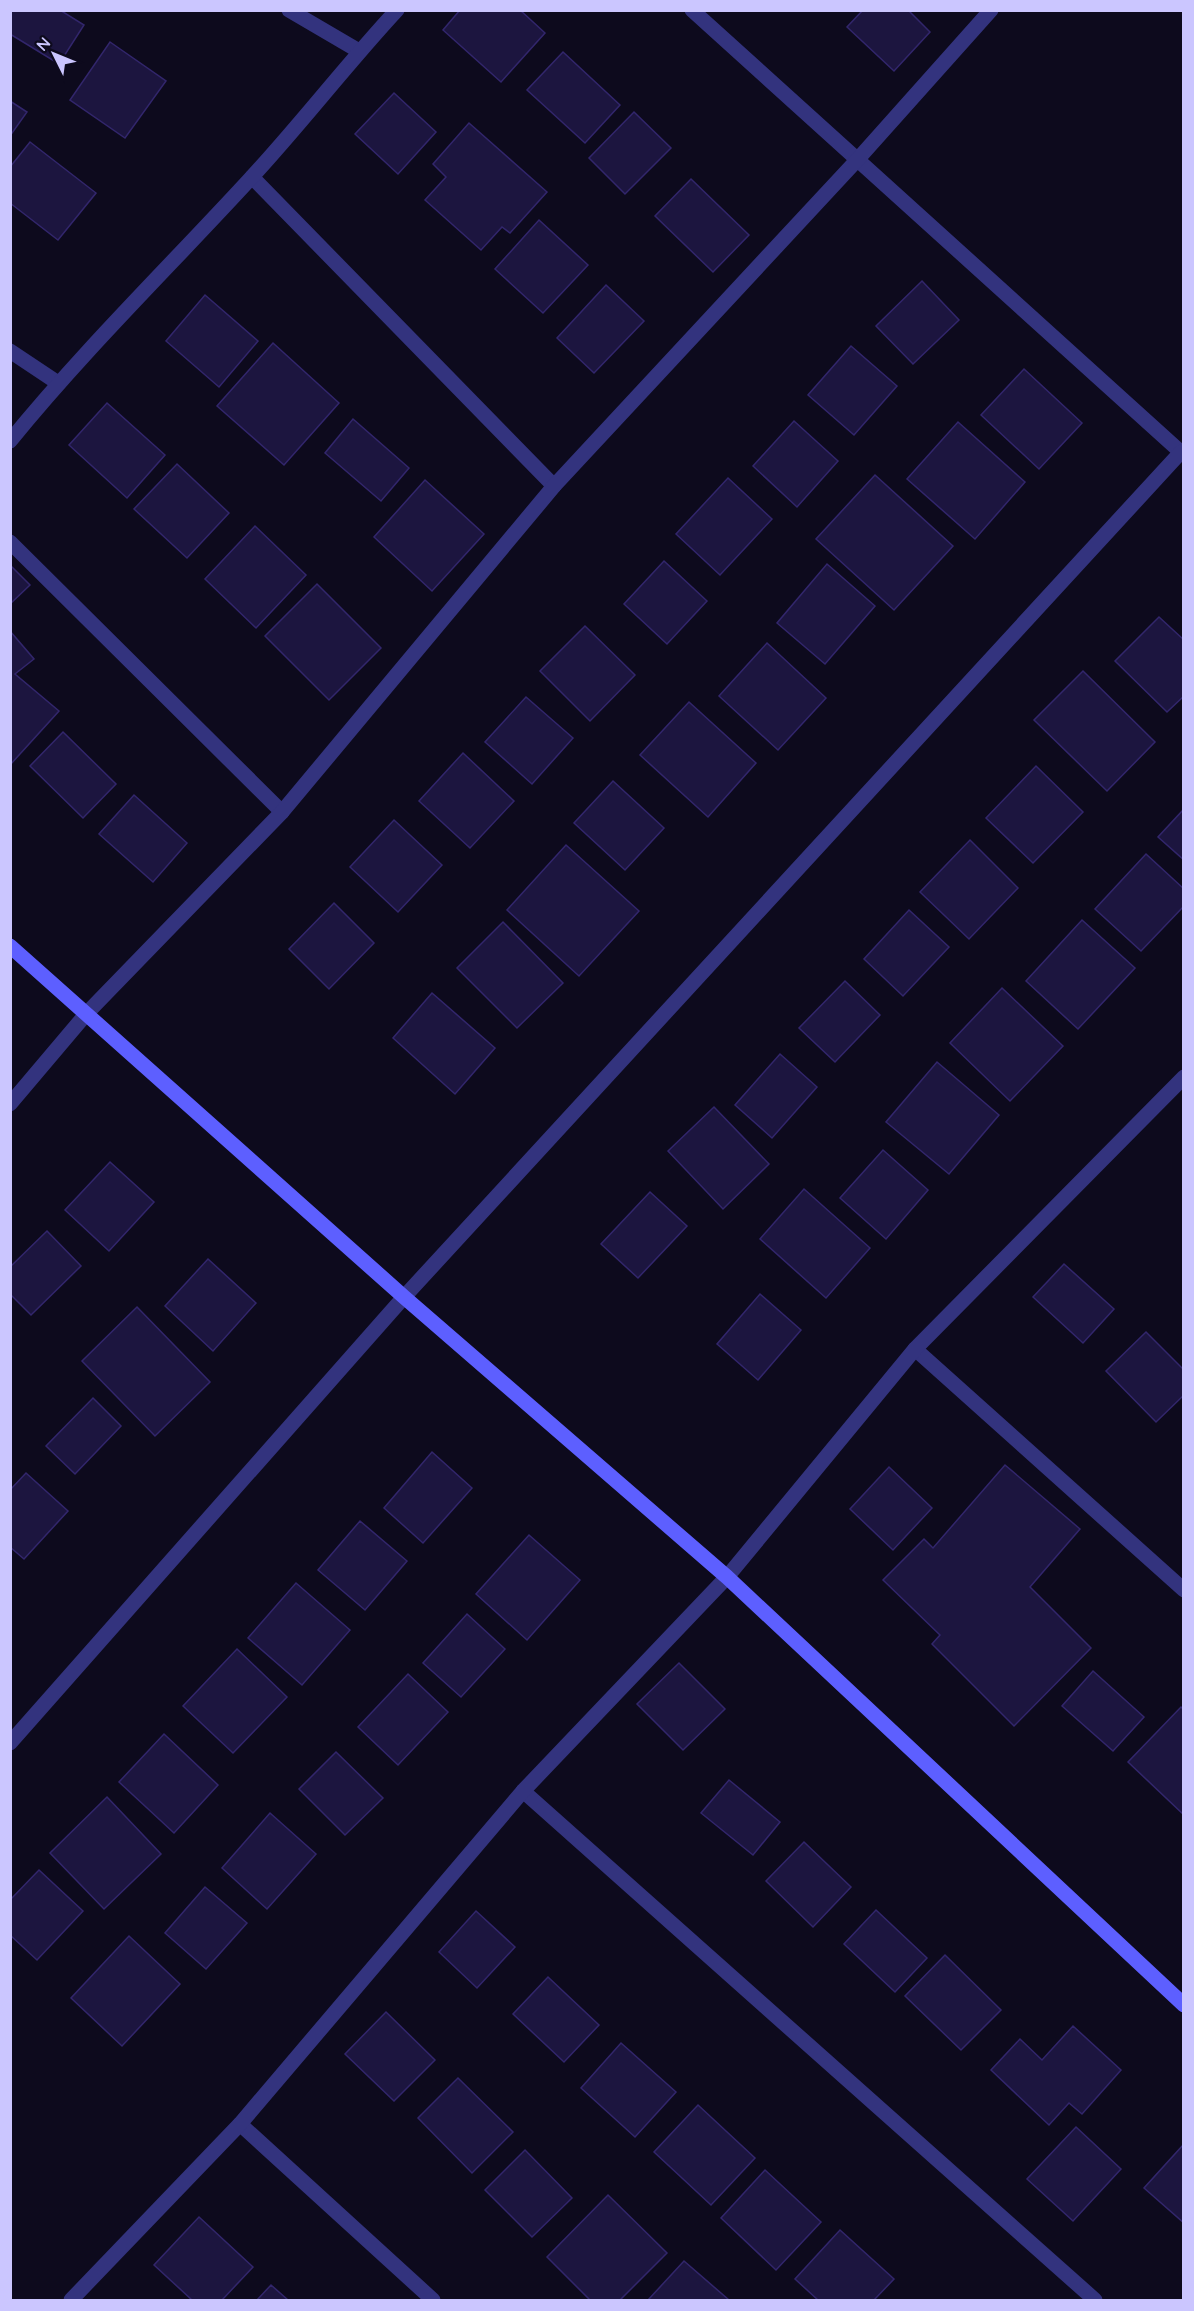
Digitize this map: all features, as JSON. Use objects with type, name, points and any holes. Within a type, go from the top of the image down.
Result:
[{"type":"street","points":[[289,10],[359,51]]},
{"type":"street","points":[[10,441],[58,383],[252,177],[359,51],[397,10]]},
{"type":"street","points":[[10,1743],[404,1297],[1182,454],[692,10]]},
{"type":"street","points":[[10,1104],[87,1013],[282,812],[554,486],[858,159],[991,10]]},
{"type":"street","points":[[252,177],[554,486]]},
{"type":"street","points":[[10,351],[58,383]]},
{"type":"street","points":[[10,542],[282,812]]},
{"type":"street","points":[[10,946],[404,1297],[727,1577],[1184,2005]]},
{"type":"street","points":[[71,2301],[240,2124],[523,1791],[727,1577],[915,1349],[1184,1077]]},
{"type":"street","points":[[915,1349],[1184,1590]]},
{"type":"street","points":[[523,1791],[1095,2301]]},
{"type":"street","points":[[240,2124],[434,2301]]},
{"type":"building","points":[[10,10],[60,10],[84,25],[59,64],[10,34]]},
{"type":"building","points":[[460,10],[520,10],[545,33],[501,82],[443,30]]},
{"type":"building","points":[[863,10],[908,10],[930,32],[894,71],[847,27]]},
{"type":"building","points":[[110,42],[166,81],[125,138],[70,100]]},
{"type":"building","points":[[563,52],[620,105],[585,143],[527,90]]},
{"type":"building","points":[[394,93],[436,132],[398,174],[355,134]]},
{"type":"building","points":[[10,101],[27,112],[10,136]]},
{"type":"building","points":[[634,112],[671,148],[625,194],[589,158]]},
{"type":"building","points":[[469,123],[547,192],[510,233],[502,227],[481,250],[425,200],[446,177],[433,164]]},
{"type":"building","points":[[30,142],[96,193],[58,240],[10,203],[10,167]]},
{"type":"building","points":[[691,179],[749,235],[713,272],[655,216]]},
{"type":"building","points":[[539,220],[588,265],[543,313],[495,269]]},
{"type":"building","points":[[922,281],[959,320],[913,364],[876,326]]},
{"type":"building","points":[[606,285],[644,321],[594,373],[557,338]]},
{"type":"building","points":[[205,295],[258,341],[219,387],[166,341]]},
{"type":"building","points":[[273,343],[339,403],[284,465],[217,406]]},
{"type":"building","points":[[851,346],[897,386],[854,435],[808,395]]},
{"type":"building","points":[[1024,369],[1082,423],[1039,469],[981,415]]},
{"type":"building","points":[[107,403],[165,455],[127,498],[69,445]]},
{"type":"building","points":[[353,419],[409,468],[381,501],[325,453]]},
{"type":"building","points":[[794,421],[838,461],[797,507],[753,466]]},
{"type":"building","points":[[958,422],[1025,482],[975,539],[907,479]]},
{"type":"building","points":[[177,464],[229,513],[187,558],[134,509]]},
{"type":"building","points":[[875,475],[953,546],[894,610],[816,539]]},
{"type":"building","points":[[728,478],[772,519],[720,575],[676,534]]},
{"type":"building","points":[[425,480],[484,534],[432,591],[374,537]]},
{"type":"building","points":[[255,526],[306,575],[256,628],[205,579]]},
{"type":"building","points":[[664,561],[707,601],[667,644],[624,604]]},
{"type":"building","points":[[827,564],[875,606],[825,664],[777,623]]},
{"type":"building","points":[[10,565],[30,585],[10,604]]},
{"type":"building","points":[[317,584],[381,648],[329,700],[265,636]]},
{"type":"building","points":[[1159,617],[1184,640],[1184,696],[1167,712],[1115,661]]},
{"type":"building","points":[[585,626],[635,675],[590,721],[540,671]]},
{"type":"building","points":[[10,631],[34,659],[15,674],[59,711],[10,765]]},
{"type":"building","points":[[767,643],[826,698],[778,750],[719,696]]},
{"type":"building","points":[[1083,671],[1155,742],[1107,791],[1034,720]]},
{"type":"building","points":[[526,697],[573,738],[532,784],[485,742]]},
{"type":"building","points":[[689,702],[756,763],[708,817],[640,755]]},
{"type":"building","points":[[63,732],[116,784],[83,818],[30,766]]},
{"type":"building","points":[[463,753],[514,801],[470,848],[419,801]]},
{"type":"building","points":[[1036,766],[1083,812],[1033,863],[986,818]]},
{"type":"building","points":[[613,781],[664,828],[625,870],[574,823]]},
{"type":"building","points":[[134,795],[187,843],[153,882],[99,834]]},
{"type":"building","points":[[1184,809],[1184,860],[1158,837]]},
{"type":"building","points":[[394,820],[442,865],[398,912],[350,867]]},
{"type":"building","points":[[970,840],[1018,888],[969,939],[920,892]]},
{"type":"building","points":[[566,845],[639,911],[579,976],[507,910]]},
{"type":"building","points":[[1146,854],[1184,889],[1184,906],[1141,951],[1095,909]]},
{"type":"building","points":[[334,903],[374,943],[329,989],[289,949]]},
{"type":"building","points":[[909,910],[949,947],[903,996],[864,959]]},
{"type":"building","points":[[1082,920],[1135,968],[1078,1029],[1026,981]]},
{"type":"building","points":[[503,922],[563,983],[517,1028],[457,968]]},
{"type":"building","points":[[845,981],[880,1015],[835,1062],[799,1028]]},
{"type":"building","points":[[1002,988],[1063,1046],[1010,1101],[950,1043]]},
{"type":"building","points":[[432,993],[495,1048],[455,1094],[393,1038]]},
{"type":"building","points":[[780,1054],[817,1087],[772,1138],[735,1105]]},
{"type":"building","points":[[937,1062],[999,1115],[949,1174],[886,1122]]},
{"type":"building","points":[[714,1107],[769,1164],[723,1209],[668,1151]]},
{"type":"building","points":[[883,1150],[928,1190],[886,1239],[840,1198]]},
{"type":"building","points":[[110,1162],[154,1202],[109,1251],[65,1210]]},
{"type":"building","points":[[804,1189],[870,1248],[826,1298],[760,1239]]},
{"type":"building","points":[[650,1192],[687,1226],[638,1278],[601,1244]]},
{"type":"building","points":[[47,1231],[81,1266],[31,1315],[10,1294],[10,1267]]},
{"type":"building","points":[[208,1259],[256,1303],[213,1351],[165,1306]]},
{"type":"building","points":[[1064,1264],[1114,1309],[1083,1343],[1033,1297]]},
{"type":"building","points":[[760,1294],[801,1330],[758,1380],[717,1344]]},
{"type":"building","points":[[137,1307],[210,1382],[155,1436],[82,1361]]},
{"type":"building","points":[[1146,1332],[1184,1370],[1184,1395],[1156,1422],[1106,1371]]},
{"type":"building","points":[[93,1398],[121,1426],[75,1474],[46,1446]]},
{"type":"building","points":[[432,1452],[472,1488],[423,1543],[384,1508]]},
{"type":"building","points":[[1005,1465],[1080,1529],[1030,1587],[1091,1648],[1014,1726],[932,1644],[940,1635],[883,1580],[924,1539],[933,1548]]},
{"type":"building","points":[[889,1467],[932,1508],[893,1550],[850,1509]]},
{"type":"building","points":[[26,1473],[68,1511],[24,1559],[10,1547],[10,1490]]},
{"type":"building","points":[[360,1521],[407,1561],[365,1610],[318,1570]]},
{"type":"building","points":[[529,1535],[580,1580],[527,1640],[476,1594]]},
{"type":"building","points":[[296,1583],[350,1630],[302,1685],[248,1638]]},
{"type":"building","points":[[467,1614],[505,1649],[461,1697],[423,1663]]},
{"type":"building","points":[[237,1649],[287,1697],[233,1753],[183,1706]]},
{"type":"building","points":[[679,1663],[725,1709],[683,1750],[637,1704]]},
{"type":"building","points":[[1093,1671],[1144,1717],[1113,1751],[1062,1706]]},
{"type":"building","points":[[408,1674],[448,1712],[398,1765],[358,1727]]},
{"type":"building","points":[[1181,1707],[1184,1710],[1184,1815],[1128,1762]]},
{"type":"building","points":[[164,1734],[218,1785],[174,1833],[119,1782]]},
{"type":"building","points":[[336,1752],[383,1798],[345,1835],[299,1789]]},
{"type":"building","points":[[729,1780],[780,1822],[753,1855],[701,1813]]},
{"type":"building","points":[[107,1797],[161,1854],[104,1909],[50,1853]]},
{"type":"building","points":[[270,1813],[316,1854],[267,1909],[222,1868]]},
{"type":"building","points":[[804,1842],[851,1887],[813,1927],[766,1881]]},
{"type":"building","points":[[39,1870],[83,1911],[37,1960],[10,1935],[10,1900]]},
{"type":"building","points":[[205,1887],[247,1923],[206,1969],[165,1933]]},
{"type":"building","points":[[876,1910],[927,1958],[895,1992],[844,1944]]},
{"type":"building","points":[[476,1911],[515,1947],[477,1988],[439,1952]]},
{"type":"building","points":[[129,1936],[180,1984],[122,2046],[71,1998]]},
{"type":"building","points":[[945,1955],[1001,2010],[961,2050],[905,1996]]},
{"type":"building","points":[[548,1977],[599,2025],[564,2062],[513,2014]]},
{"type":"building","points":[[386,2012],[435,2060],[394,2101],[345,2054]]},
{"type":"building","points":[[1073,2026],[1121,2070],[1082,2114],[1069,2103],[1049,2125],[991,2070],[1020,2039],[1042,2060]]},
{"type":"building","points":[[621,2043],[676,2092],[635,2137],[581,2088]]},
{"type":"building","points":[[458,2078],[513,2132],[472,2173],[418,2118]]},
{"type":"building","points":[[698,2105],[755,2158],[711,2205],[654,2152]]},
{"type":"building","points":[[1076,2127],[1121,2169],[1073,2221],[1027,2179]]},
{"type":"building","points":[[1184,2144],[1184,2223],[1144,2188]]},
{"type":"building","points":[[525,2150],[572,2198],[532,2237],[485,2190]]},
{"type":"building","points":[[765,2170],[821,2222],[776,2270],[721,2218]]},
{"type":"building","points":[[608,2195],[667,2253],[621,2299],[623,2300],[590,2300],[547,2257]]},
{"type":"building","points":[[199,2217],[253,2267],[222,2300],[192,2300],[154,2265]]},
{"type":"building","points":[[840,2230],[894,2279],[874,2300],[818,2300],[795,2279]]},
{"type":"building","points":[[684,2261],[729,2300],[648,2300]]},
{"type":"building","points":[[271,2285],[288,2300],[257,2300]]}]
